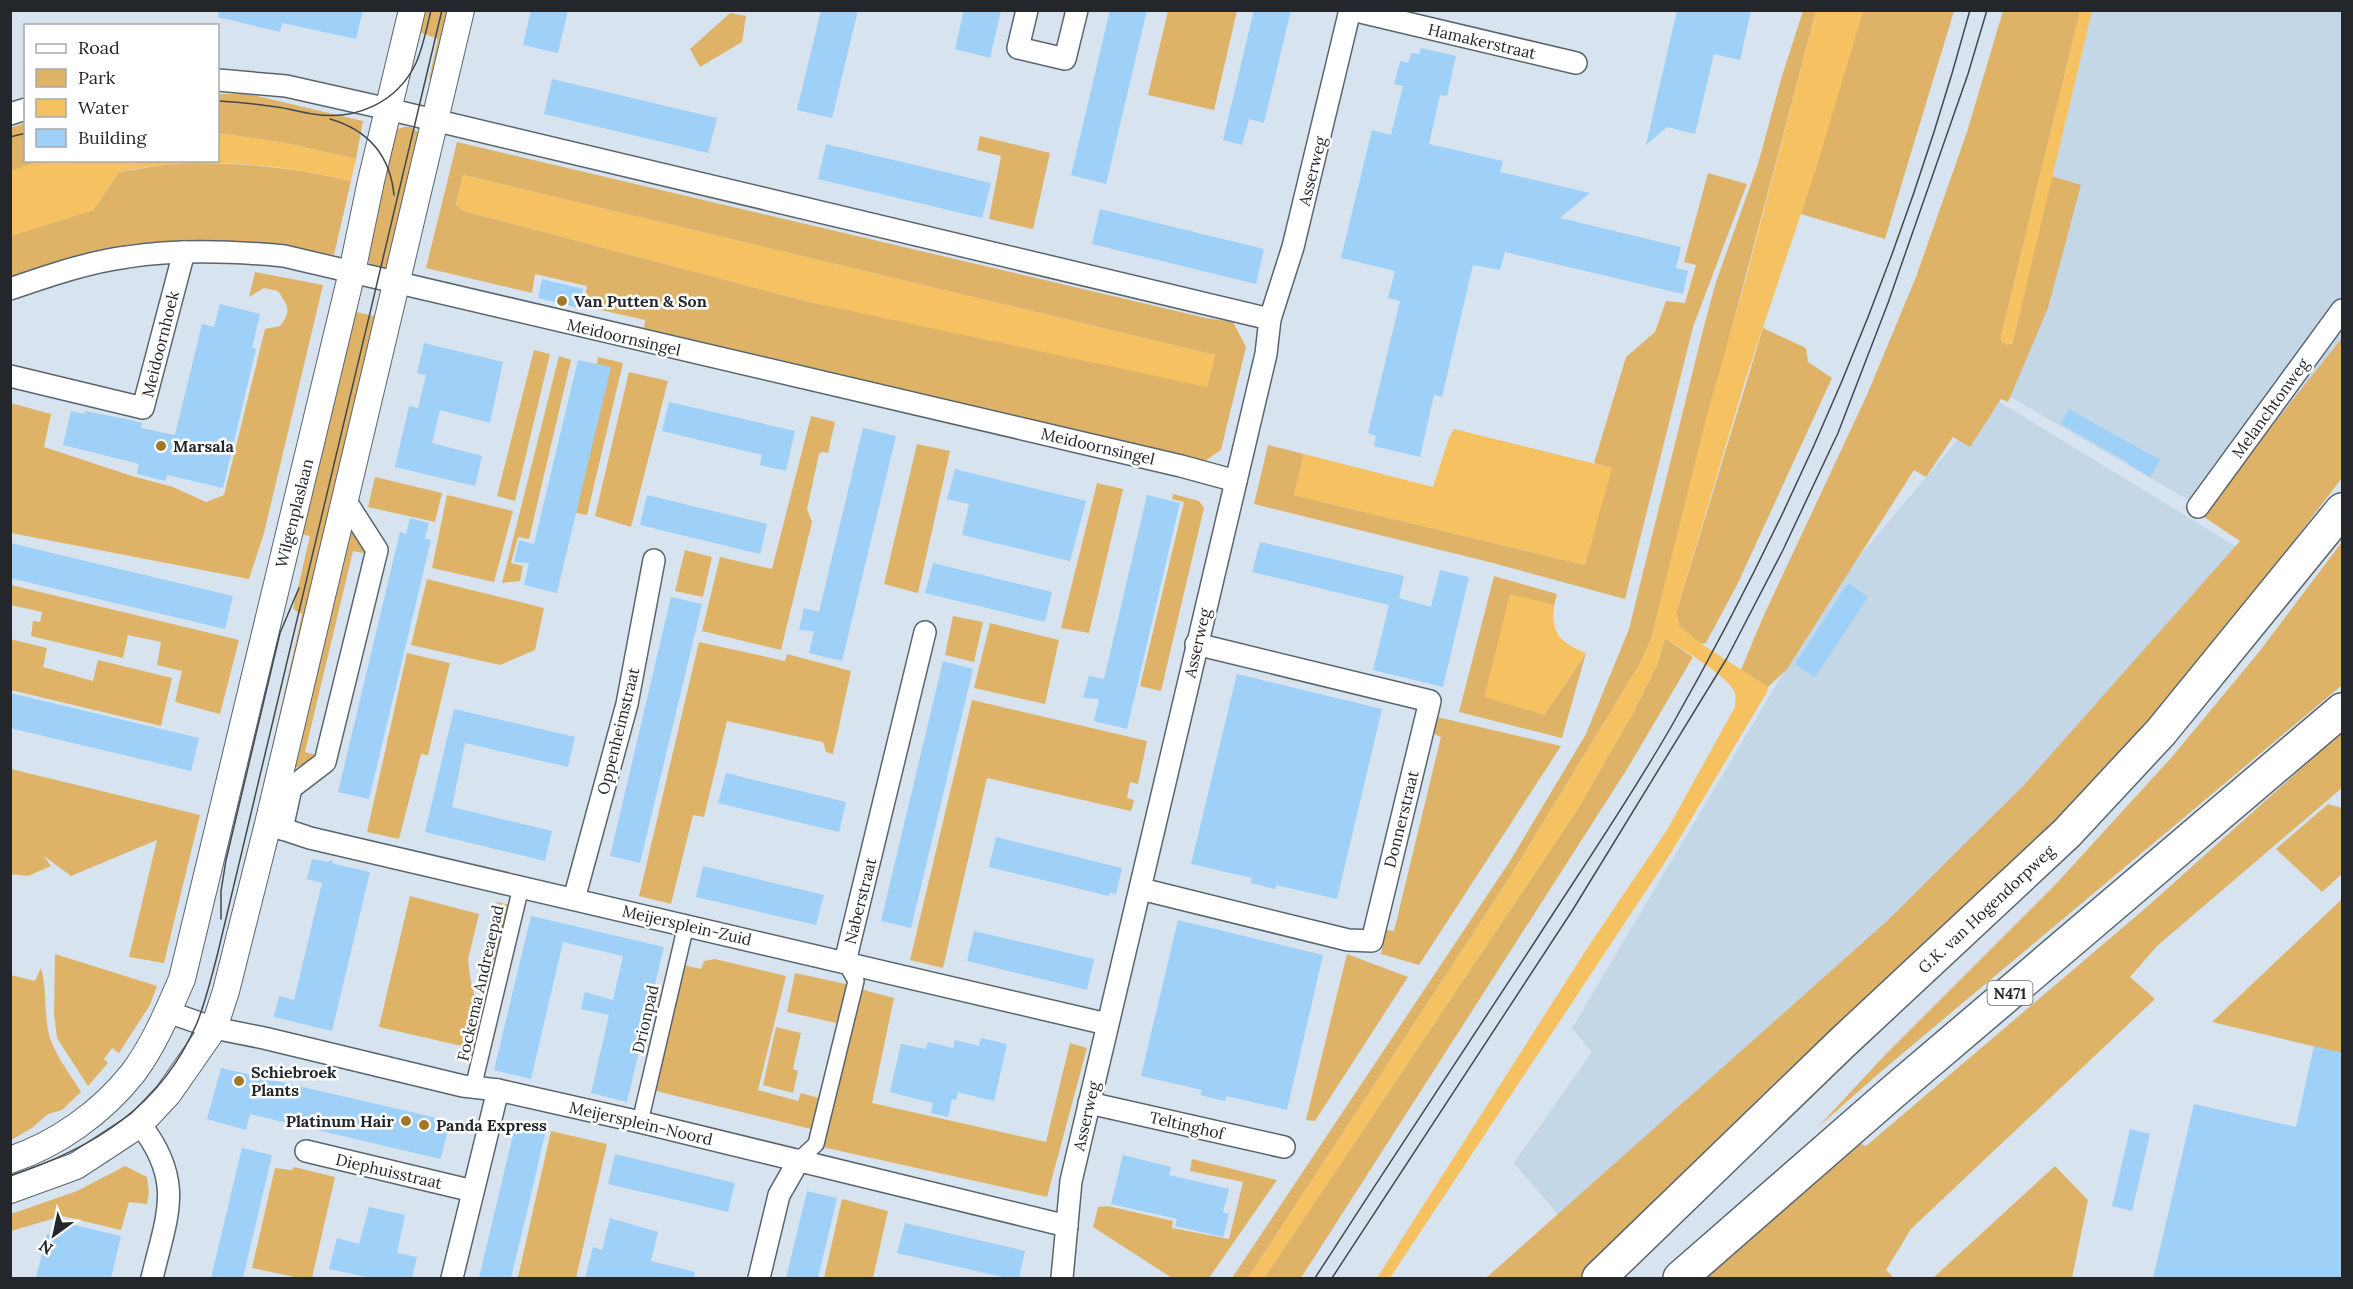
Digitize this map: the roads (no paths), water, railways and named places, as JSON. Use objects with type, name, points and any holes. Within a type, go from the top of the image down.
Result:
[{"type":"main road","name":"G.K. van Hogendorpweg","points":[[1599,1278],[1841,1044],[2067,833],[2161,732],[2343,510]]},
{"type":"main road","name":"N471","points":[[1680,1278],[1893,1092],[2343,711]]},
{"type":"street","name":"Wilgenplaslaan","points":[[10,1160],[63,1136],[96,1110],[133,1072],[152,1044],[182,979],[352,272],[412,10]]},
{"type":"street","points":[[10,1190],[76,1166],[121,1139],[140,1124],[168,1094],[214,1028],[275,827],[345,500],[433,120],[461,10]]},
{"type":"street","points":[[1027,10],[1018,48],[1065,59],[1077,10]]},
{"type":"street","name":"Hamakerstraat","points":[[1351,10],[1576,63]]},
{"type":"street","name":"Asserweg","points":[[1062,1278],[1071,1180],[1266,354],[1270,319],[1293,246],[1351,10]]},
{"type":"street","points":[[219,80],[286,86],[389,109],[1270,319]]},
{"type":"street","name":"Meidoornsingel","points":[[10,289],[126,257],[233,251],[284,256],[1169,463],[1236,481]]},
{"type":"street","name":"Meidoornhoek","points":[[10,376],[143,408],[184,252]]},
{"type":"street","name":"Melanchtonweg","points":[[2198,507],[2343,310]]},
{"type":"street","points":[[275,827],[291,788],[325,762],[377,550],[345,500]]},
{"type":"street","name":"Oppenheimstraat","points":[[574,899],[627,704],[654,560]]},
{"type":"street","name":"Naberstraat","points":[[799,1160],[816,1144],[856,981],[845,962],[925,632]]},
{"type":"street","name":"Donnerstraat","points":[[1141,889],[1348,940],[1372,941],[1430,701],[1196,644]]},
{"type":"street","name":"Meijersplein-Zuid","points":[[275,827],[310,838],[1107,1024]]},
{"type":"street","name":"Fockema Andreaepad","points":[[473,1088],[521,887]]},
{"type":"street","name":"Drionpad","points":[[640,1122],[686,925]]},
{"type":"street","points":[[168,1012],[214,1028]]},
{"type":"street","name":"Meijersplein-Noord","points":[[214,1028],[473,1088],[498,1090],[640,1122],[1067,1226]]},
{"type":"street","points":[[452,1278],[498,1090]]},
{"type":"street","name":"Teltinghof","points":[[1089,1103],[1284,1147]]},
{"type":"street","points":[[140,1124],[153,1141],[164,1165],[170,1192],[152,1278]]},
{"type":"street","name":"Diephuisstraat","points":[[306,1151],[473,1191]]},
{"type":"street","points":[[759,1278],[778,1195],[799,1160]]},
{"type":"water","points":[[1816,11],[1863,11],[1817,166],[1745,381],[1676,613],[1679,626],[1700,643],[1768,687],[1767,692],[1671,853],[1390,1278],[1377,1278],[1588,947],[1667,830],[1735,707],[1735,693],[1724,679],[1665,638],[1657,665],[1633,713],[1577,810],[1264,1278],[1248,1278],[1510,877],[1641,662],[1651,639],[1708,411],[1745,282]]},
{"type":"water","points":[[2080,11],[2092,11],[2013,341],[2007,345],[2002,342],[2001,337]]},
{"type":"water","points":[[219,133],[285,143],[356,159],[351,181],[294,170],[236,164],[177,164],[119,172],[93,210],[11,236],[11,171],[36,162],[219,162]]},
{"type":"water","points":[[463,175],[1215,355],[1207,387],[810,302],[464,211],[456,206]]},
{"type":"water","points":[[1454,429],[1612,468],[1585,565],[1294,495],[1304,454],[1433,487]]},
{"type":"water","points":[[1510,594],[1554,605],[1554,624],[1559,636],[1586,653],[1544,715],[1484,697]]},
{"type":"tram line","points":[[219,101],[329,115],[344,115],[373,106],[386,99],[408,77],[421,50],[431,10]]},
{"type":"tram line","points":[[10,1176],[70,1152],[122,1120],[144,1101],[164,1078],[182,1053],[197,1023],[218,952],[442,10]]},
{"type":"tram line","points":[[1315,1278],[1622,808],[1671,727],[1718,642],[1804,467],[1879,288],[1913,196],[1970,10]]},
{"type":"tram line","points":[[1332,1278],[1572,911],[1727,658],[1783,550],[1838,433],[1888,303],[1968,74],[1987,10]]},
{"type":"tram line","points":[[330,119],[355,130],[375,146],[388,168],[394,195]]},
{"type":"tram line","points":[[10,137],[24,134]]},
{"type":"tram line","points":[[221,919],[221,891],[226,860],[280,633],[299,588]]},
{"type":"place","name":"Van Putten & Son","points":[[562,301]]},
{"type":"place","name":"Marsala","points":[[161,446]]},
{"type":"place","name":"Schiebroek Plants","points":[[239,1081]]},
{"type":"place","name":"Platinum Hair","points":[[406,1121]]},
{"type":"place","name":"Panda Express","points":[[424,1125]]}]
